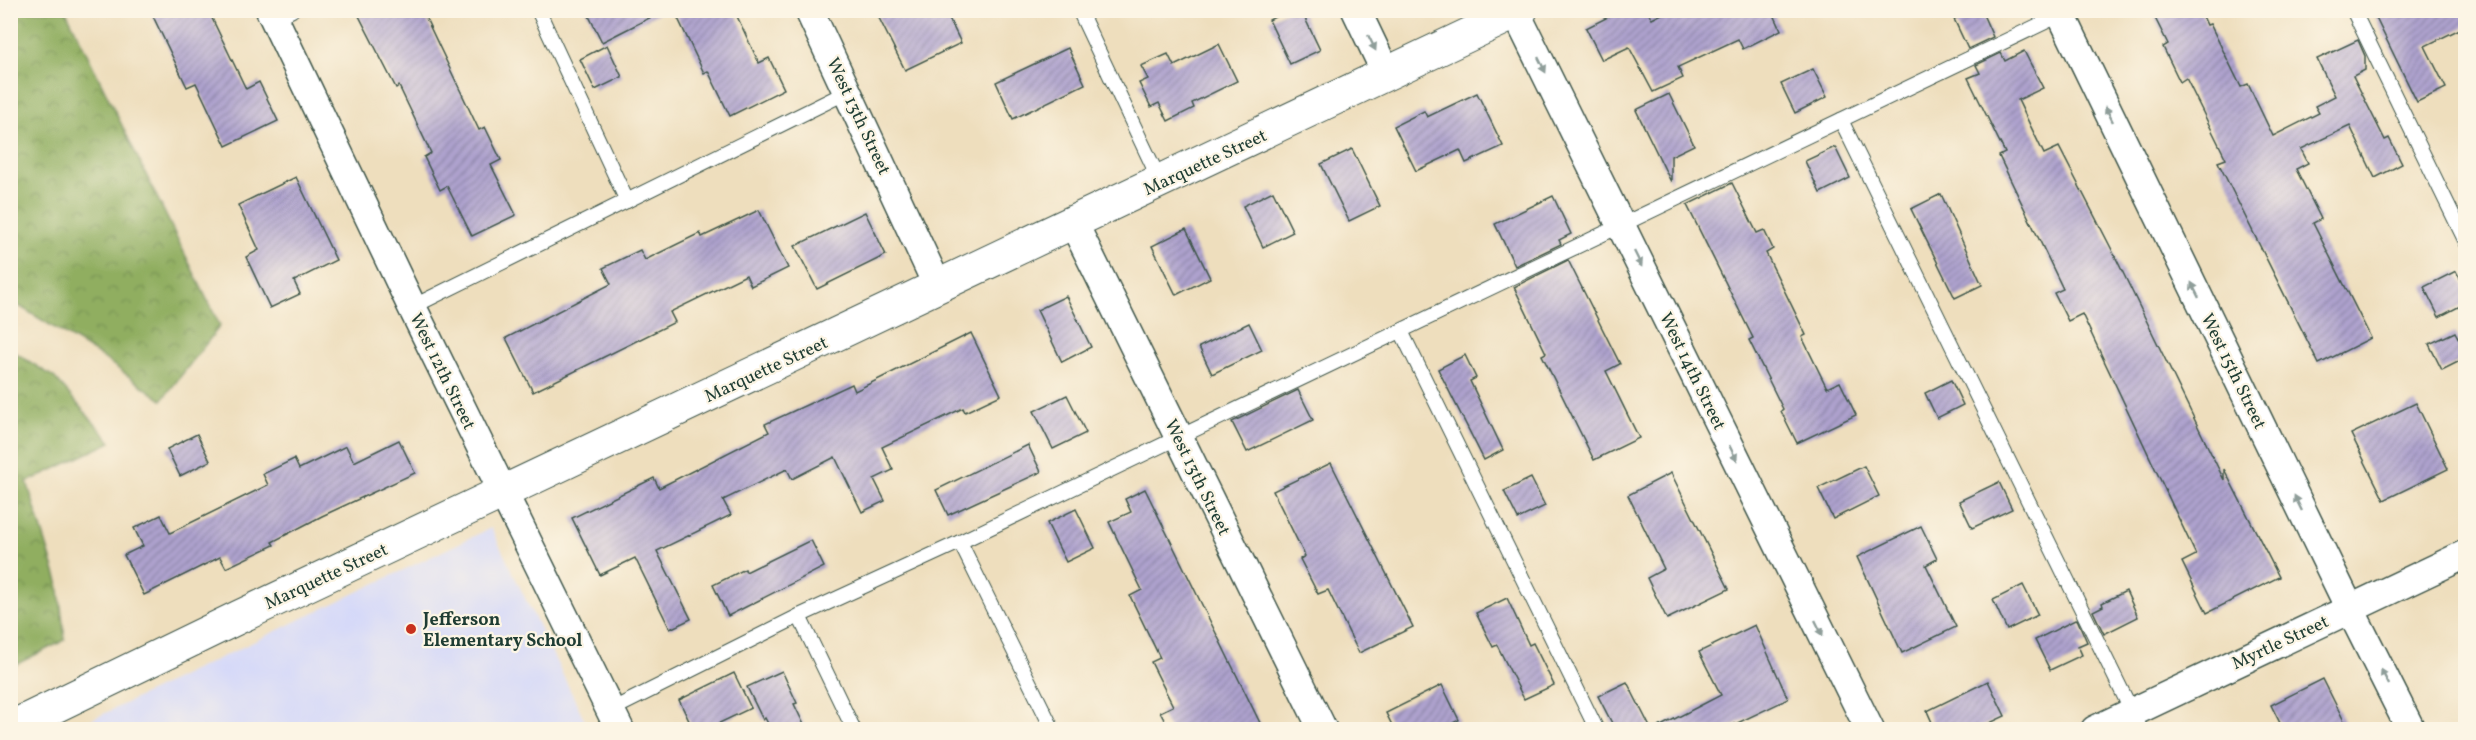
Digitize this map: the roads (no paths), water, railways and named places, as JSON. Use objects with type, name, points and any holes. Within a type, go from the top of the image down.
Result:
[{"type":"street","name":"West 13th Street","points":[[809,10],[938,287]]},
{"type":"street","points":[[1356,10],[1387,75]]},
{"type":"street","name":"Marquette Street","points":[[10,728],[208,632],[1519,12]]},
{"type":"street","name":"West 14th Street","points":[[1519,12],[1621,225],[1870,729]]},
{"type":"street","name":"West 15th Street","points":[[2063,12],[2350,609],[2411,729]]},
{"type":"street","name":"West 12th Street","points":[[279,13],[412,307],[615,720]]},
{"type":"street","name":"West 13th Street","points":[[1074,224],[1323,729]]},
{"type":"street","name":"Myrtle Street","points":[[2095,729],[2137,721],[2350,609],[2466,554]]},
{"type":"lane","points":[[538,10],[627,201]]},
{"type":"lane","points":[[1079,10],[1161,183]]},
{"type":"lane","points":[[2353,10],[2466,242]]},
{"type":"lane","points":[[615,720],[799,616],[960,542],[2063,12]]},
{"type":"lane","points":[[412,307],[847,92]]},
{"type":"lane","points":[[1841,120],[2137,721]]},
{"type":"lane","points":[[1401,331],[1597,729]]},
{"type":"lane","points":[[960,542],[1053,729]]},
{"type":"lane","points":[[799,616],[854,729]]},
{"type":"place","name":"Jefferson Elementary School","points":[[411,629]]}]
